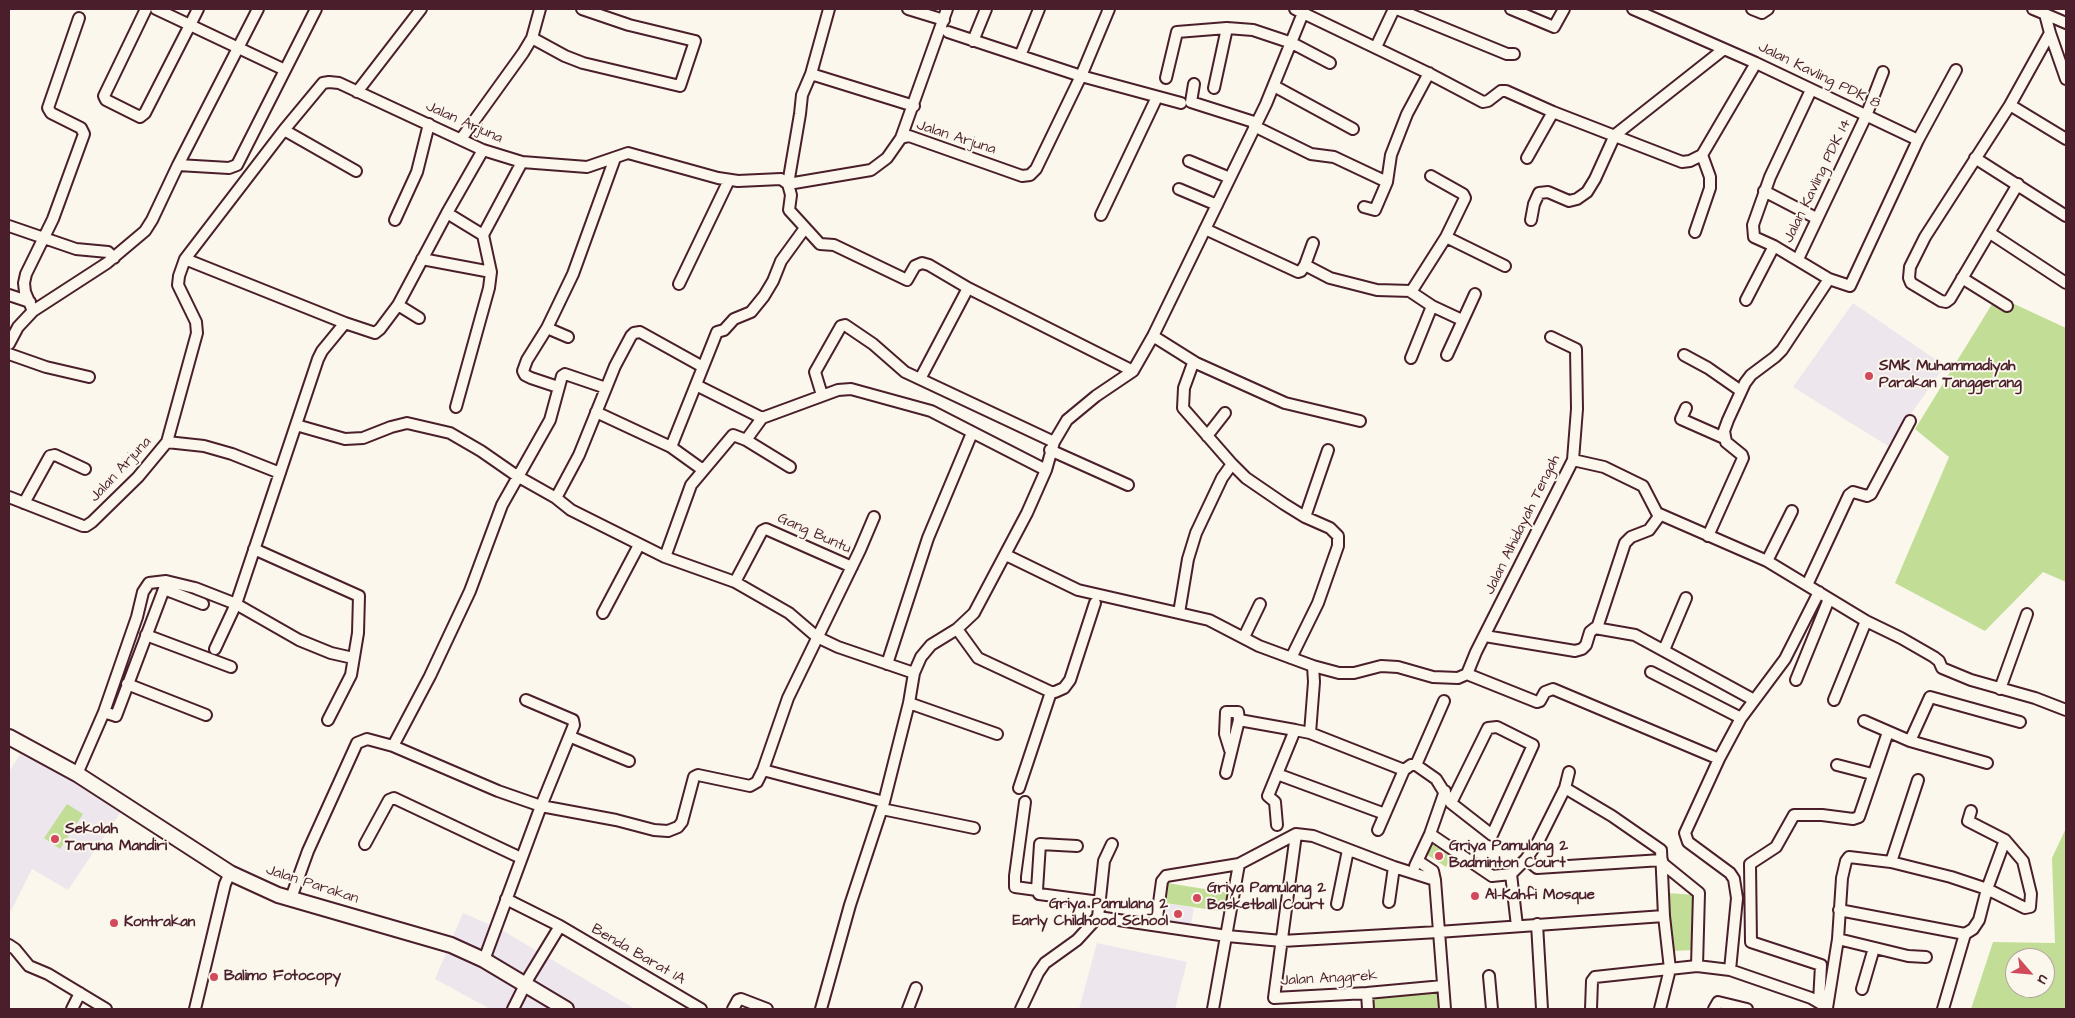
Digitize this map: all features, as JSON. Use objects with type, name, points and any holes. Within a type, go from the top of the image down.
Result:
[{"type":"street","points":[[146,9],[104,96],[106,100],[138,116],[145,114],[198,9]]},
{"type":"street","points":[[156,9],[285,70]]},
{"type":"street","points":[[9,344],[32,306],[114,258],[145,231],[258,9]]},
{"type":"street","points":[[178,165],[234,167],[316,9]]},
{"type":"street","points":[[357,92],[421,9]]},
{"type":"street","points":[[461,139],[514,67],[532,38],[540,9]]},
{"type":"street","points":[[532,38],[565,56],[583,63],[680,86],[695,41],[629,25],[582,9]]},
{"type":"street","points":[[829,9],[811,74],[802,95],[788,184],[791,195],[789,210],[820,244],[834,245],[907,280],[915,266],[922,263],[1133,371]]},
{"type":"street","points":[[908,9],[944,20]]},
{"type":"street","points":[[901,138],[947,9]]},
{"type":"street","points":[[974,41],[986,9]]},
{"type":"street","points":[[1020,56],[1039,9]]},
{"type":"street","name":"Jalan Arjuna","points":[[9,497],[83,526],[89,524],[138,477],[167,442],[197,333],[196,322],[178,285],[185,259],[284,130],[323,83],[339,84],[430,124],[483,150],[522,162],[587,167],[628,152],[718,178],[729,180],[781,179],[788,184],[871,170],[887,158],[901,138],[909,136],[1022,176],[1030,175],[1036,169],[1081,76],[1109,9]]},
{"type":"street","points":[[1376,47],[1395,9],[1507,54],[1514,54]]},
{"type":"street","points":[[1511,9],[1554,28],[1564,9]]},
{"type":"street","name":"Jalan Kavling PDK 8","points":[[1633,9],[1756,63],[1918,140]]},
{"type":"street","points":[[1752,9],[1762,13],[1768,9]]},
{"type":"street","points":[[2033,9],[2066,23]]},
{"type":"street","points":[[821,1009],[850,905],[883,805],[909,703],[914,673],[921,657],[930,645],[957,629],[974,613],[1036,494],[1046,470],[1052,446],[1067,420],[1133,371],[1153,336],[1274,86],[1292,43],[1299,11],[1429,73],[1483,102],[1488,101],[1501,91],[1506,91],[1553,112],[1677,161],[1690,161],[1702,156],[1756,63]]},
{"type":"street","points":[[2045,14],[2066,79]]},
{"type":"street","points":[[32,306],[25,292],[25,279],[45,238],[84,134],[81,128],[51,113],[48,108],[79,18]]},
{"type":"street","points":[[1214,88],[1227,28]]},
{"type":"street","points":[[1166,78],[1177,32],[1227,28],[1253,30],[1292,43],[1330,63]]},
{"type":"street","points":[[948,32],[1081,76],[1181,103]]},
{"type":"street","points":[[2018,184],[1950,299],[1946,302],[1941,301],[1911,283],[1909,273],[1925,237],[2010,104],[2050,33]]},
{"type":"street","points":[[1531,220],[1534,204],[1539,193],[1548,192],[1569,201],[1577,199],[1587,192],[1615,135],[1724,49]]},
{"type":"street","points":[[1811,90],[1764,191],[1752,225],[1752,234],[1756,238],[1798,259],[1829,279],[1850,286],[1918,140],[1956,70]]},
{"type":"street","name":"Jalan Kavling PDK 14","points":[[1798,259],[1866,116],[1884,72]]},
{"type":"street","points":[[1364,207],[1375,210],[1386,182],[1391,155],[1407,114],[1429,73]]},
{"type":"street","points":[[811,74],[914,106]]},
{"type":"street","points":[[1194,84],[1191,102],[1255,124],[1311,154],[1334,157],[1386,182]]},
{"type":"street","points":[[1274,86],[1353,129]]},
{"type":"street","points":[[1101,215],[1157,97]]},
{"type":"street","points":[[2010,104],[2066,139]]},
{"type":"street","points":[[1527,158],[1553,112]]},
{"type":"street","points":[[395,220],[417,172],[430,124]]},
{"type":"street","points":[[284,130],[356,171]]},
{"type":"street","points":[[185,259],[345,323],[375,333],[398,305],[483,150]]},
{"type":"street","points":[[1695,232],[1710,188],[1710,177],[1702,156]]},
{"type":"street","points":[[558,387],[531,378],[525,375],[523,371],[527,360],[547,328],[573,274],[615,158]]},
{"type":"street","points":[[1975,158],[2066,216]]},
{"type":"street","points":[[1189,161],[1230,178]]},
{"type":"street","points":[[456,406],[487,297],[491,272],[483,235],[522,162]]},
{"type":"street","points":[[1410,291],[1446,237],[1464,199],[1464,195],[1431,176]]},
{"type":"street","points":[[679,284],[729,180]]},
{"type":"street","points":[[1179,189],[1217,205]]},
{"type":"street","points":[[1764,191],[1816,218]]},
{"type":"street","points":[[447,213],[483,235]]},
{"type":"street","points":[[9,226],[76,249],[108,252],[114,258]]},
{"type":"street","points":[[672,447],[717,332],[724,330],[734,319],[751,312],[773,281],[781,261],[805,228]]},
{"type":"street","points":[[1205,229],[1296,271],[1301,271],[1305,265],[1313,243]]},
{"type":"street","points":[[1990,234],[2066,283]]},
{"type":"street","points":[[1446,237],[1505,266]]},
{"type":"street","points":[[1746,300],[1774,246]]},
{"type":"street","points":[[422,259],[491,272]]},
{"type":"street","points":[[1305,265],[1330,278],[1377,290],[1410,291],[1432,306],[1462,320]]},
{"type":"street","points":[[1962,278],[2007,306]]},
{"type":"street","points":[[1724,438],[1728,420],[1751,375],[1782,350],[1829,279]]},
{"type":"street","points":[[920,379],[968,288]]},
{"type":"street","points":[[1447,355],[1475,294]]},
{"type":"street","points":[[9,295],[32,306]]},
{"type":"street","points":[[398,305],[419,318]]},
{"type":"street","points":[[1411,358],[1432,306]]},
{"type":"street","points":[[215,649],[236,604],[319,354],[345,323]]},
{"type":"street","points":[[822,395],[815,372],[843,325],[873,344],[900,369],[1128,485]]},
{"type":"street","points":[[547,328],[568,337]]},
{"type":"street","points":[[556,498],[579,455],[615,366],[634,333],[640,332],[703,367]]},
{"type":"street","points":[[1153,336],[1196,363],[1285,403],[1360,421]]},
{"type":"street","name":"Jalan Alhidayah Tengah","points":[[1467,674],[1573,460],[1577,409],[1576,349],[1551,337]]},
{"type":"street","points":[[9,354],[46,367],[89,377]]},
{"type":"street","points":[[1684,355],[1708,368],[1741,392]]},
{"type":"street","points":[[1196,363],[1192,366],[1184,388],[1182,406],[1232,464],[1260,488],[1305,517],[1337,533],[1339,541],[1318,603],[1291,658]]},
{"type":"street","points":[[393,746],[430,676],[470,591],[497,514],[550,420],[562,376],[566,374],[606,388]]},
{"type":"street","points":[[696,385],[762,418]]},
{"type":"street","points":[[746,440],[762,418],[822,395],[844,389],[863,391],[919,407],[1046,470]]},
{"type":"street","points":[[1686,408],[1681,418],[1724,438],[1743,458],[1708,536]]},
{"type":"street","points":[[596,412],[672,447],[703,470]]},
{"type":"street","points":[[1207,436],[1225,413]]},
{"type":"street","points":[[1807,585],[1849,495],[1853,492],[1867,496],[1871,494],[1910,420]]},
{"type":"street","points":[[296,426],[354,440],[407,423],[427,426],[450,433],[481,451],[517,476],[556,498],[571,510],[665,557],[735,582],[789,613],[817,637],[838,647],[914,673]]},
{"type":"street","points":[[887,664],[928,538],[972,433]]},
{"type":"street","points":[[665,557],[691,485],[733,435],[746,440],[790,467]]},
{"type":"street","points":[[167,442],[204,446],[232,454],[280,474]]},
{"type":"street","points":[[1305,517],[1328,450]]},
{"type":"street","points":[[24,503],[50,456],[55,455],[85,469]]},
{"type":"street","points":[[1573,460],[1604,468],[1643,486],[1655,512],[1767,561],[1829,600],[1934,657],[1939,661],[1942,668],[1971,680],[2035,698],[2066,710]]},
{"type":"street","points":[[1179,613],[1188,559],[1196,532],[1222,478],[1232,464]]},
{"type":"street","points":[[1767,561],[1792,511]]},
{"type":"street","points":[[1597,628],[1625,543],[1631,537],[1649,530],[1660,515]]},
{"type":"street","name":"Gang Buntu","points":[[763,770],[788,698],[852,567],[874,517]]},
{"type":"street","name":"Gang Buntu","points":[[735,582],[762,530],[766,528],[852,567]]},
{"type":"street","points":[[603,613],[639,545]]},
{"type":"street","points":[[254,549],[359,596],[358,633],[349,680],[328,720]]},
{"type":"street","points":[[1006,554],[1078,590],[1210,620],[1260,646],[1313,666],[1339,673],[1354,673],[1381,666],[1398,667],[1433,677],[1458,678],[1467,674],[1537,702],[1540,701],[1545,692],[1553,689],[1718,759]]},
{"type":"street","points":[[78,774],[104,712],[147,584],[156,581],[179,584],[236,604],[299,640],[331,653],[353,658]]},
{"type":"street","points":[[104,712],[116,716],[164,589],[203,604]]},
{"type":"street","points":[[1730,970],[1737,898],[1734,879],[1730,873],[1688,842],[1685,836],[1686,830],[1718,759],[1741,718],[1785,660],[1819,592]]},
{"type":"street","points":[[1664,650],[1686,598]]},
{"type":"street","points":[[1796,680],[1829,600]]},
{"type":"street","points":[[957,629],[978,658],[1051,692],[1064,688],[1070,680],[1095,603]]},
{"type":"street","points":[[1244,637],[1260,604]]},
{"type":"street","points":[[2000,689],[2027,614]]},
{"type":"street","points":[[1834,700],[1866,621]]},
{"type":"street","points":[[1485,636],[1576,651],[1582,650],[1586,646],[1590,632],[1597,628],[1635,635],[1754,700]]},
{"type":"street","points":[[146,634],[231,667]]},
{"type":"street","points":[[1310,733],[1314,682],[1313,666]]},
{"type":"street","points":[[1652,672],[1741,718]]},
{"type":"street","points":[[127,684],[206,714]]},
{"type":"street","points":[[1019,788],[1051,692]]},
{"type":"street","points":[[1910,741],[1930,697],[2020,722]]},
{"type":"street","points":[[484,960],[521,858],[574,725],[573,720],[526,700]]},
{"type":"street","points":[[1416,765],[1444,701]]},
{"type":"street","points":[[909,703],[997,734]]},
{"type":"street","points":[[1226,773],[1230,750],[1239,720],[1238,712],[1226,712],[1225,734],[1230,750]]},
{"type":"street","points":[[1239,720],[1310,733],[1404,770]]},
{"type":"street","points":[[1864,721],[1910,741],[1987,763]]},
{"type":"street","points":[[1378,830],[1404,770],[1411,765],[1416,765],[1436,779],[1452,803],[1492,835],[1534,745],[1497,726],[1488,728],[1452,803]]},
{"type":"street","points":[[1277,825],[1275,802],[1268,796],[1295,730]]},
{"type":"street","points":[[1825,1006],[1821,965],[1751,942],[1750,864],[1776,847],[1794,815],[1822,815],[1853,819],[1858,817],[1888,732]]},
{"type":"street","points":[[570,736],[629,761]]},
{"type":"street","name":"Jalan Parakan","points":[[9,737],[78,774],[230,873],[278,894],[451,945],[484,960],[566,1009]]},
{"type":"street","points":[[291,898],[308,851],[357,743],[367,739],[393,746],[498,791],[541,806],[616,820],[654,830],[668,831],[678,827],[682,822],[694,777],[698,775],[750,786],[757,782],[763,770],[883,805],[974,828]]},
{"type":"street","points":[[1836,765],[1872,774]]},
{"type":"street","points":[[1430,834],[1489,874],[1496,877],[1511,874],[1526,859],[1538,842],[1564,788],[1569,772]]},
{"type":"street","points":[[1278,774],[1385,814]]},
{"type":"street","points":[[1891,862],[1918,780]]},
{"type":"street","points":[[1564,788],[1612,816],[1659,848],[1662,861],[1664,916],[1670,969],[1660,1009]]},
{"type":"street","points":[[1412,873],[1430,834],[1445,791]]},
{"type":"street","points":[[365,844],[389,800],[394,798],[521,858]]},
{"type":"street","points":[[1025,802],[1015,886],[1017,888],[1037,890]]},
{"type":"street","points":[[1825,1006],[1838,939],[1842,878],[1847,858],[1891,862],[1951,877],[1987,889],[2025,908],[2030,907],[2024,861],[2005,840],[1970,823],[1967,819],[1970,811]]},
{"type":"street","points":[[1156,925],[1164,878],[1240,864],[1296,834],[1313,836],[1394,867],[1436,880]]},
{"type":"street","points":[[1282,941],[1296,834]]},
{"type":"street","points":[[1943,1009],[1965,934],[1977,923],[2005,840]]},
{"type":"street","points":[[1021,1009],[1038,973],[1045,963],[1077,940],[1098,916],[1104,861],[1112,844]]},
{"type":"street","points":[[1077,846],[1040,845],[1037,890],[1039,894],[1100,902]]},
{"type":"street","points":[[1337,904],[1348,850]]},
{"type":"street","points":[[1526,859],[1537,868],[1662,861],[1700,893],[1697,966]]},
{"type":"street","points":[[1418,861],[1433,871],[1436,880],[1438,932],[1445,1009]]},
{"type":"street","points":[[1213,1009],[1240,864]]},
{"type":"street","points":[[1389,902],[1394,867]]},
{"type":"street","points":[[195,1009],[225,884],[230,873]]},
{"type":"street","points":[[1511,874],[1517,926]]},
{"type":"street","name":"Benda Barat 1A","points":[[506,899],[560,926],[701,1009]]},
{"type":"street","points":[[1839,910],[1965,934]]},
{"type":"street","points":[[1098,916],[1227,936],[1282,941],[1664,916]]},
{"type":"street","points":[[1537,924],[1542,1009]]},
{"type":"street","points":[[513,1009],[560,926]]},
{"type":"street","points":[[1838,939],[1908,956],[1926,956]]},
{"type":"street","name":"Jalan Anggrek","points":[[1282,941],[1274,998],[1367,993],[1443,986]]},
{"type":"street","points":[[9,946],[15,949],[29,966],[80,992],[106,1009]]},
{"type":"street","points":[[1862,989],[1874,948]]},
{"type":"street","points":[[1590,1009],[1594,977],[1697,966],[1730,970],[1825,1006]]},
{"type":"street","points":[[1489,976],[1492,1009]]},
{"type":"street","points":[[908,1009],[916,988]]},
{"type":"street","points":[[72,1009],[80,992]]},
{"type":"street","points":[[1367,993],[1368,1009]]},
{"type":"street","points":[[733,1009],[738,1000],[741,999],[767,1009]]},
{"type":"street","points":[[1714,1009],[1718,1002],[1747,1009]]},
{"type":"shaded area","name":"SMK Muhammadiyah Parakan Tanggerang","points":[[1853,303],[1945,366],[1888,446],[1793,387]]},
{"type":"shaded area","name":"Sekolah Taruna Mandiri","points":[[20,754],[66,776],[122,810],[68,890],[32,869],[11,911],[9,910],[9,772]]},
{"type":"shaded area","name":"Griya Pamulang 2 Early Childhood School","points":[[1165,903],[1194,908],[1191,924],[1162,920]]},
{"type":"shaded area","points":[[463,913],[500,929],[635,1009],[490,1009],[435,979]]},
{"type":"shaded area","points":[[1097,943],[1187,962],[1175,1009],[1079,1009]]},
{"type":"green space","points":[[1997,296],[2066,328],[2066,582],[2043,572],[1985,631],[1895,583],[1949,457],[1915,429]]},
{"type":"green space","points":[[67,804],[83,814],[60,849],[44,838]]},
{"type":"green space","points":[[2066,828],[2066,1009],[1971,1009],[1993,942],[2055,943],[2052,858]]},
{"type":"green space","name":"Griya Pamulang 2 Badminton Court","points":[[1432,844],[1452,857],[1446,867],[1426,854]]},
{"type":"green space","name":"Griya Pamulang 2 Basketball Court","points":[[1167,883],[1230,893],[1227,912],[1165,903]]},
{"type":"green space","points":[[1668,893],[1695,895],[1693,950],[1672,951]]},
{"type":"green space","points":[[1439,990],[1441,1009],[1372,1009],[1372,997]]},
{"type":"place","name":"SMK Muhammadiyah Parakan Tanggerang","points":[[1869,376]]},
{"type":"place","name":"Sekolah Taruna Mandiri","points":[[55,839]]},
{"type":"place","name":"Griya Pamulang 2 Badminton Court","points":[[1439,856]]},
{"type":"place","name":"Al-Kahfi Mosque","points":[[1475,896]]},
{"type":"place","name":"Griya Pamulang 2 Basketball Court","points":[[1197,898]]},
{"type":"place","name":"Griya Pamulang 2 Early Childhood School","points":[[1178,914]]},
{"type":"place","name":"Kontrakan","points":[[114,923]]},
{"type":"place","name":"Balimo Fotocopy","points":[[214,977]]}]
